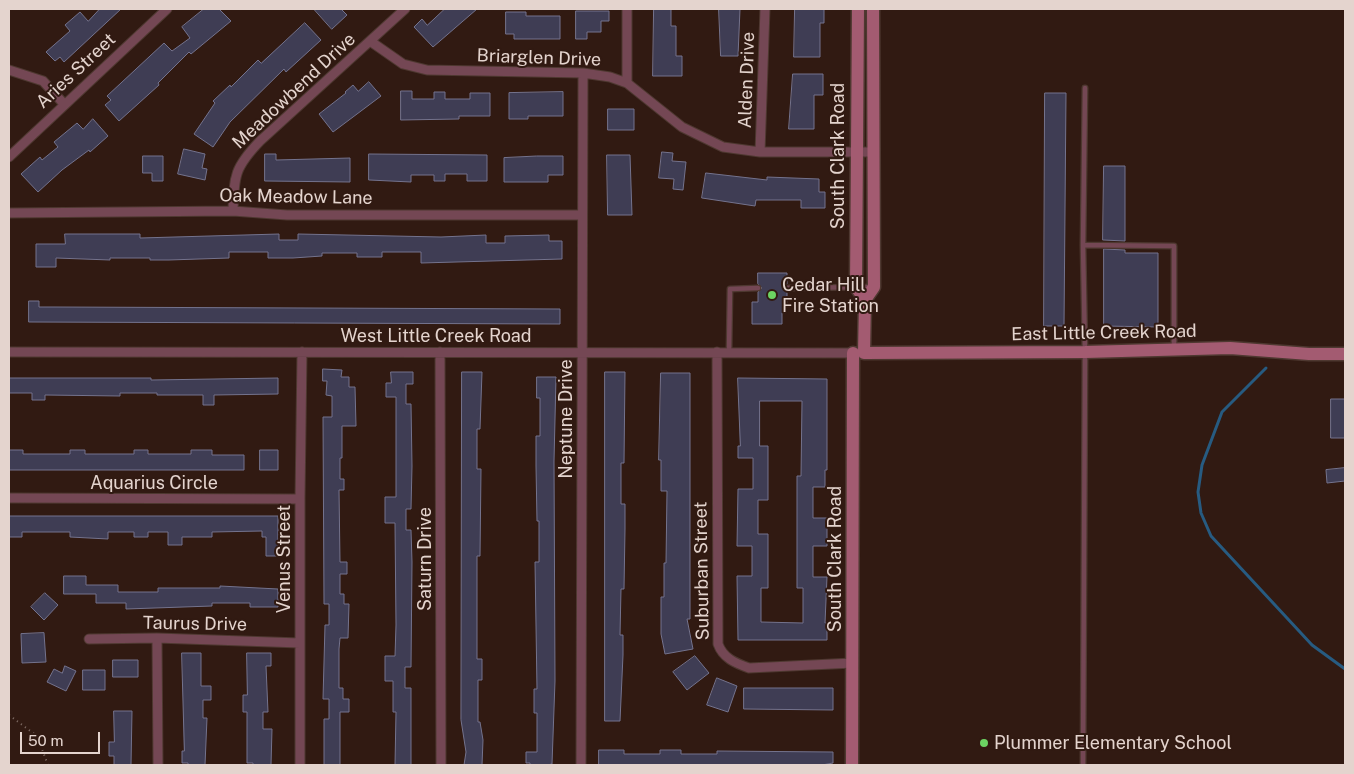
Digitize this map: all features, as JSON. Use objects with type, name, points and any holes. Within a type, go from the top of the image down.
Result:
[{"type":"street","name":"Aries Street","points":[[9,157],[167,9]]},
{"type":"street","name":"Meadowbend Drive","points":[[233,211],[237,170],[242,160],[260,141],[405,9]]},
{"type":"street","points":[[627,9],[627,83]]},
{"type":"street","name":"Alden Drive","points":[[760,152],[763,110],[765,9]]},
{"type":"street","name":"South Clark Road","points":[[856,287],[855,152],[858,9]]},
{"type":"street","name":"South Clark Road","points":[[873,9],[874,286]]},
{"type":"street","name":"Briarglen Drive","points":[[370,41],[403,64],[427,70],[583,73],[610,77],[627,83],[682,127],[723,148],[760,152],[873,152]]},
{"type":"street","points":[[9,70],[43,81],[64,104]]},
{"type":"street","name":"Neptune Drive","points":[[581,765],[583,73]]},
{"type":"street","name":"Oak Meadow Lane","points":[[9,213],[233,211],[287,214],[582,214]]},
{"type":"street","points":[[856,287],[865,300],[874,286]]},
{"type":"street","name":"South Clark Road","points":[[852,765],[859,353],[865,300]]},
{"type":"street","name":"East Little Creek Road","points":[[859,353],[1085,352],[1230,348],[1309,354],[1345,354]]},
{"type":"street","name":"West Little Creek Road","points":[[9,352],[859,353]]},
{"type":"street","name":"Venus Street","points":[[300,765],[302,352]]},
{"type":"street","name":"Saturn Drive","points":[[440,352],[442,765]]},
{"type":"street","name":"Suburban Street","points":[[717,352],[718,644],[721,652],[734,662],[749,668],[853,663]]},
{"type":"street","name":"Aquarius Circle","points":[[9,498],[300,499]]},
{"type":"street","points":[[157,638],[158,765]]},
{"type":"street","name":"Taurus Drive","points":[[89,639],[157,638],[300,643]]},
{"type":"lane","points":[[1083,765],[1085,352],[1083,245],[1085,88]]},
{"type":"lane","points":[[1083,245],[1174,246],[1174,350]]},
{"type":"lane","points":[[787,288],[874,286]]},
{"type":"lane","points":[[728,352],[730,289],[758,288]]},
{"type":"path","points":[[9,716],[37,736],[48,765]]},
{"type":"building","points":[[100,9],[121,9],[64,62],[60,57],[55,61],[46,52],[70,31],[65,25],[80,12],[88,21]]},
{"type":"building","points":[[204,9],[219,9],[231,21],[191,54],[189,52],[158,83],[159,85],[119,121],[105,105],[111,100],[107,96],[164,43],[172,51],[190,38],[182,27]]},
{"type":"building","points":[[314,9],[341,9],[347,15],[332,29]]},
{"type":"building","points":[[445,9],[477,9],[433,47],[414,27],[422,19],[427,25]]},
{"type":"building","points":[[654,9],[671,9],[671,26],[676,26],[676,56],[682,56],[682,76],[653,76]]},
{"type":"building","points":[[719,9],[740,9],[738,56],[721,56]]},
{"type":"building","points":[[795,9],[824,9],[824,23],[820,23],[820,57],[794,57]]},
{"type":"building","points":[[576,11],[609,11],[609,21],[601,21],[601,32],[587,32],[587,39],[576,39]]},
{"type":"building","points":[[506,12],[526,12],[526,16],[560,16],[560,39],[514,39],[514,34],[506,34]]},
{"type":"building","points":[[305,23],[321,40],[286,72],[284,69],[230,122],[213,147],[194,134],[215,103],[213,101],[230,85],[231,87],[258,60],[261,63]]},
{"type":"building","points":[[793,74],[823,74],[823,95],[814,95],[814,129],[789,129]]},
{"type":"building","points":[[369,82],[381,96],[333,132],[319,114],[346,93],[353,85],[358,91]]},
{"type":"building","points":[[401,91],[412,91],[412,99],[434,99],[434,92],[445,92],[445,99],[470,99],[470,93],[490,93],[490,116],[459,116],[459,119],[401,120]]},
{"type":"building","points":[[563,92],[563,116],[528,116],[528,119],[509,119],[509,93]]},
{"type":"building","points":[[1045,93],[1066,93],[1064,326],[1044,326]]},
{"type":"building","points":[[608,109],[634,109],[634,130],[608,130]]},
{"type":"building","points":[[93,119],[108,136],[90,152],[89,150],[62,170],[38,192],[21,174],[40,157],[42,160],[58,147],[54,142],[77,123],[83,129]]},
{"type":"building","points":[[184,149],[205,154],[202,168],[207,169],[205,180],[178,174]]},
{"type":"building","points":[[662,152],[673,153],[672,161],[686,162],[683,190],[673,189],[674,179],[659,178]]},
{"type":"building","points":[[265,154],[276,154],[276,160],[350,158],[350,182],[265,181]]},
{"type":"building","points":[[369,154],[487,155],[487,181],[467,181],[467,174],[445,174],[445,181],[434,181],[434,175],[411,175],[411,182],[369,180]]},
{"type":"building","points":[[607,155],[630,155],[632,215],[608,215]]},
{"type":"building","points":[[143,156],[163,156],[163,181],[152,181],[152,173],[143,173]]},
{"type":"building","points":[[563,156],[563,175],[548,175],[548,182],[504,182],[504,158]]},
{"type":"building","points":[[1104,166],[1125,166],[1125,241],[1103,240]]},
{"type":"building","points":[[706,173],[767,180],[767,177],[819,179],[819,192],[825,192],[825,208],[801,208],[801,200],[756,200],[755,206],[702,198]]},
{"type":"building","points":[[65,234],[140,234],[140,238],[279,234],[279,240],[298,240],[298,234],[441,237],[486,235],[486,243],[505,243],[505,236],[549,235],[549,241],[562,241],[562,259],[421,263],[421,252],[382,252],[382,257],[357,257],[357,253],[322,253],[322,256],[268,258],[268,252],[229,252],[229,258],[150,260],[150,258],[110,258],[110,260],[56,258],[56,267],[36,267],[36,244],[65,244]]},
{"type":"building","points":[[1104,249],[1125,250],[1125,253],[1158,253],[1158,327],[1104,326]]},
{"type":"building","name":"Cedar Hill Fire Station","points":[[758,273],[787,273],[787,284],[783,288],[787,292],[787,304],[786,313],[782,313],[782,324],[752,324],[752,302],[758,302],[758,292],[762,288],[758,284]]},
{"type":"building","points":[[29,301],[39,301],[39,307],[560,309],[560,324],[29,322]]},
{"type":"building","points":[[323,369],[342,370],[341,377],[349,377],[349,387],[355,387],[356,426],[342,426],[342,458],[340,458],[340,479],[344,479],[344,490],[339,490],[340,562],[347,562],[347,574],[340,574],[340,594],[344,594],[344,604],[349,604],[348,638],[340,638],[339,688],[343,688],[343,699],[349,699],[349,712],[340,712],[340,765],[324,765],[324,719],[329,719],[329,699],[323,699],[325,625],[329,625],[329,604],[324,604],[323,417],[332,417],[332,396],[326,395],[327,381],[323,381]]},
{"type":"building","points":[[391,372],[413,372],[413,384],[406,384],[406,404],[411,404],[412,466],[411,509],[406,509],[406,530],[411,530],[412,562],[411,667],[405,667],[405,688],[411,688],[411,765],[395,765],[396,712],[393,712],[393,681],[385,681],[385,656],[395,656],[396,625],[395,523],[385,523],[385,497],[396,497],[396,397],[386,397],[386,383],[391,383]]},
{"type":"building","points":[[462,372],[482,372],[480,429],[477,429],[477,469],[481,469],[480,556],[477,556],[477,659],[482,659],[482,680],[478,680],[478,722],[480,722],[483,740],[482,765],[464,765],[466,752],[461,720]]},
{"type":"building","points":[[605,372],[625,372],[624,463],[621,463],[621,504],[625,504],[625,529],[624,589],[621,589],[620,635],[623,635],[623,655],[620,721],[605,721]]},
{"type":"building","points":[[661,373],[690,373],[690,619],[687,619],[693,649],[665,654],[661,634],[661,597],[664,597],[664,563],[666,563],[667,491],[661,491],[661,460],[659,460]]},
{"type":"building","points":[[537,377],[556,377],[554,461],[555,681],[552,764],[547,765],[530,765],[530,763],[526,763],[526,752],[537,752],[537,713],[534,713],[534,689],[537,689],[535,562],[539,562],[536,436],[540,436],[540,398],[537,398]]},
{"type":"building","points":[[9,378],[151,378],[151,380],[278,378],[278,394],[214,395],[214,405],[203,405],[203,395],[157,395],[157,393],[120,393],[120,396],[45,395],[45,400],[32,400],[32,393],[9,393]]},
{"type":"building","points":[[738,378],[827,379],[827,470],[825,470],[825,487],[813,487],[813,518],[827,518],[827,546],[813,546],[813,577],[827,577],[825,623],[827,623],[827,640],[738,640],[737,576],[752,576],[752,546],[737,546],[738,489],[753,489],[753,458],[738,458],[738,446],[740,446]],"holes":[[[760,401],[802,401],[801,476],[797,476],[797,588],[803,588],[803,623],[761,622],[761,588],[768,588],[768,534],[758,534],[758,500],[768,500],[768,446],[760,446]]]},
{"type":"building","points":[[1331,399],[1345,399],[1345,438],[1331,438]]},
{"type":"building","points":[[9,450],[23,450],[23,454],[70,454],[70,450],[85,450],[85,454],[134,454],[134,450],[148,450],[148,454],[191,454],[191,450],[212,450],[212,455],[244,455],[244,470],[9,470]]},
{"type":"building","points":[[260,450],[278,450],[278,470],[260,470]]},
{"type":"building","points":[[1345,468],[1345,481],[1327,483],[1326,470]]},
{"type":"building","points":[[9,516],[278,516],[278,556],[266,556],[266,537],[262,537],[262,531],[212,532],[212,537],[182,537],[182,545],[168,545],[168,532],[148,532],[148,537],[134,537],[134,532],[108,532],[108,539],[70,537],[70,532],[22,532],[22,537],[9,537]]},
{"type":"building","points":[[64,576],[86,576],[86,585],[118,585],[118,592],[158,592],[158,588],[220,588],[220,586],[278,589],[278,607],[250,607],[250,603],[212,603],[212,606],[126,609],[126,603],[96,603],[96,594],[64,594]]},
{"type":"building","points":[[45,593],[58,605],[44,620],[31,607]]},
{"type":"building","points":[[44,633],[46,662],[22,663],[21,634]]},
{"type":"building","points":[[182,653],[201,653],[201,686],[211,686],[211,700],[203,700],[203,718],[207,718],[205,765],[182,763],[182,751],[184,751]]},
{"type":"building","points":[[247,653],[271,653],[271,666],[266,666],[268,712],[263,712],[263,729],[272,729],[271,765],[247,763],[247,712],[243,712],[243,695],[247,695]]},
{"type":"building","points":[[695,656],[709,673],[687,690],[673,672]]},
{"type":"building","points":[[113,660],[138,660],[138,677],[113,677]]},
{"type":"building","points":[[65,666],[76,671],[66,691],[47,682],[54,669],[62,673]]},
{"type":"building","points":[[83,670],[105,670],[105,690],[83,690]]},
{"type":"building","points":[[717,678],[737,686],[728,712],[707,705]]},
{"type":"building","points":[[744,688],[833,688],[833,710],[744,709]]},
{"type":"building","points":[[114,711],[132,711],[131,765],[114,765],[114,756],[109,756],[109,742],[114,742]]},
{"type":"building","points":[[599,750],[624,750],[624,754],[660,754],[660,750],[681,750],[681,754],[717,754],[717,751],[833,752],[833,763],[822,765],[599,765]]},
{"type":"waterway","points":[[1266,368],[1222,412],[1202,465],[1198,492],[1201,513],[1211,536],[1312,645],[1345,669]]},
{"type":"place","name":"Cedar Hill Fire Station","points":[[772,295]]},
{"type":"place","name":"Plummer Elementary School","points":[[984,743]]}]
